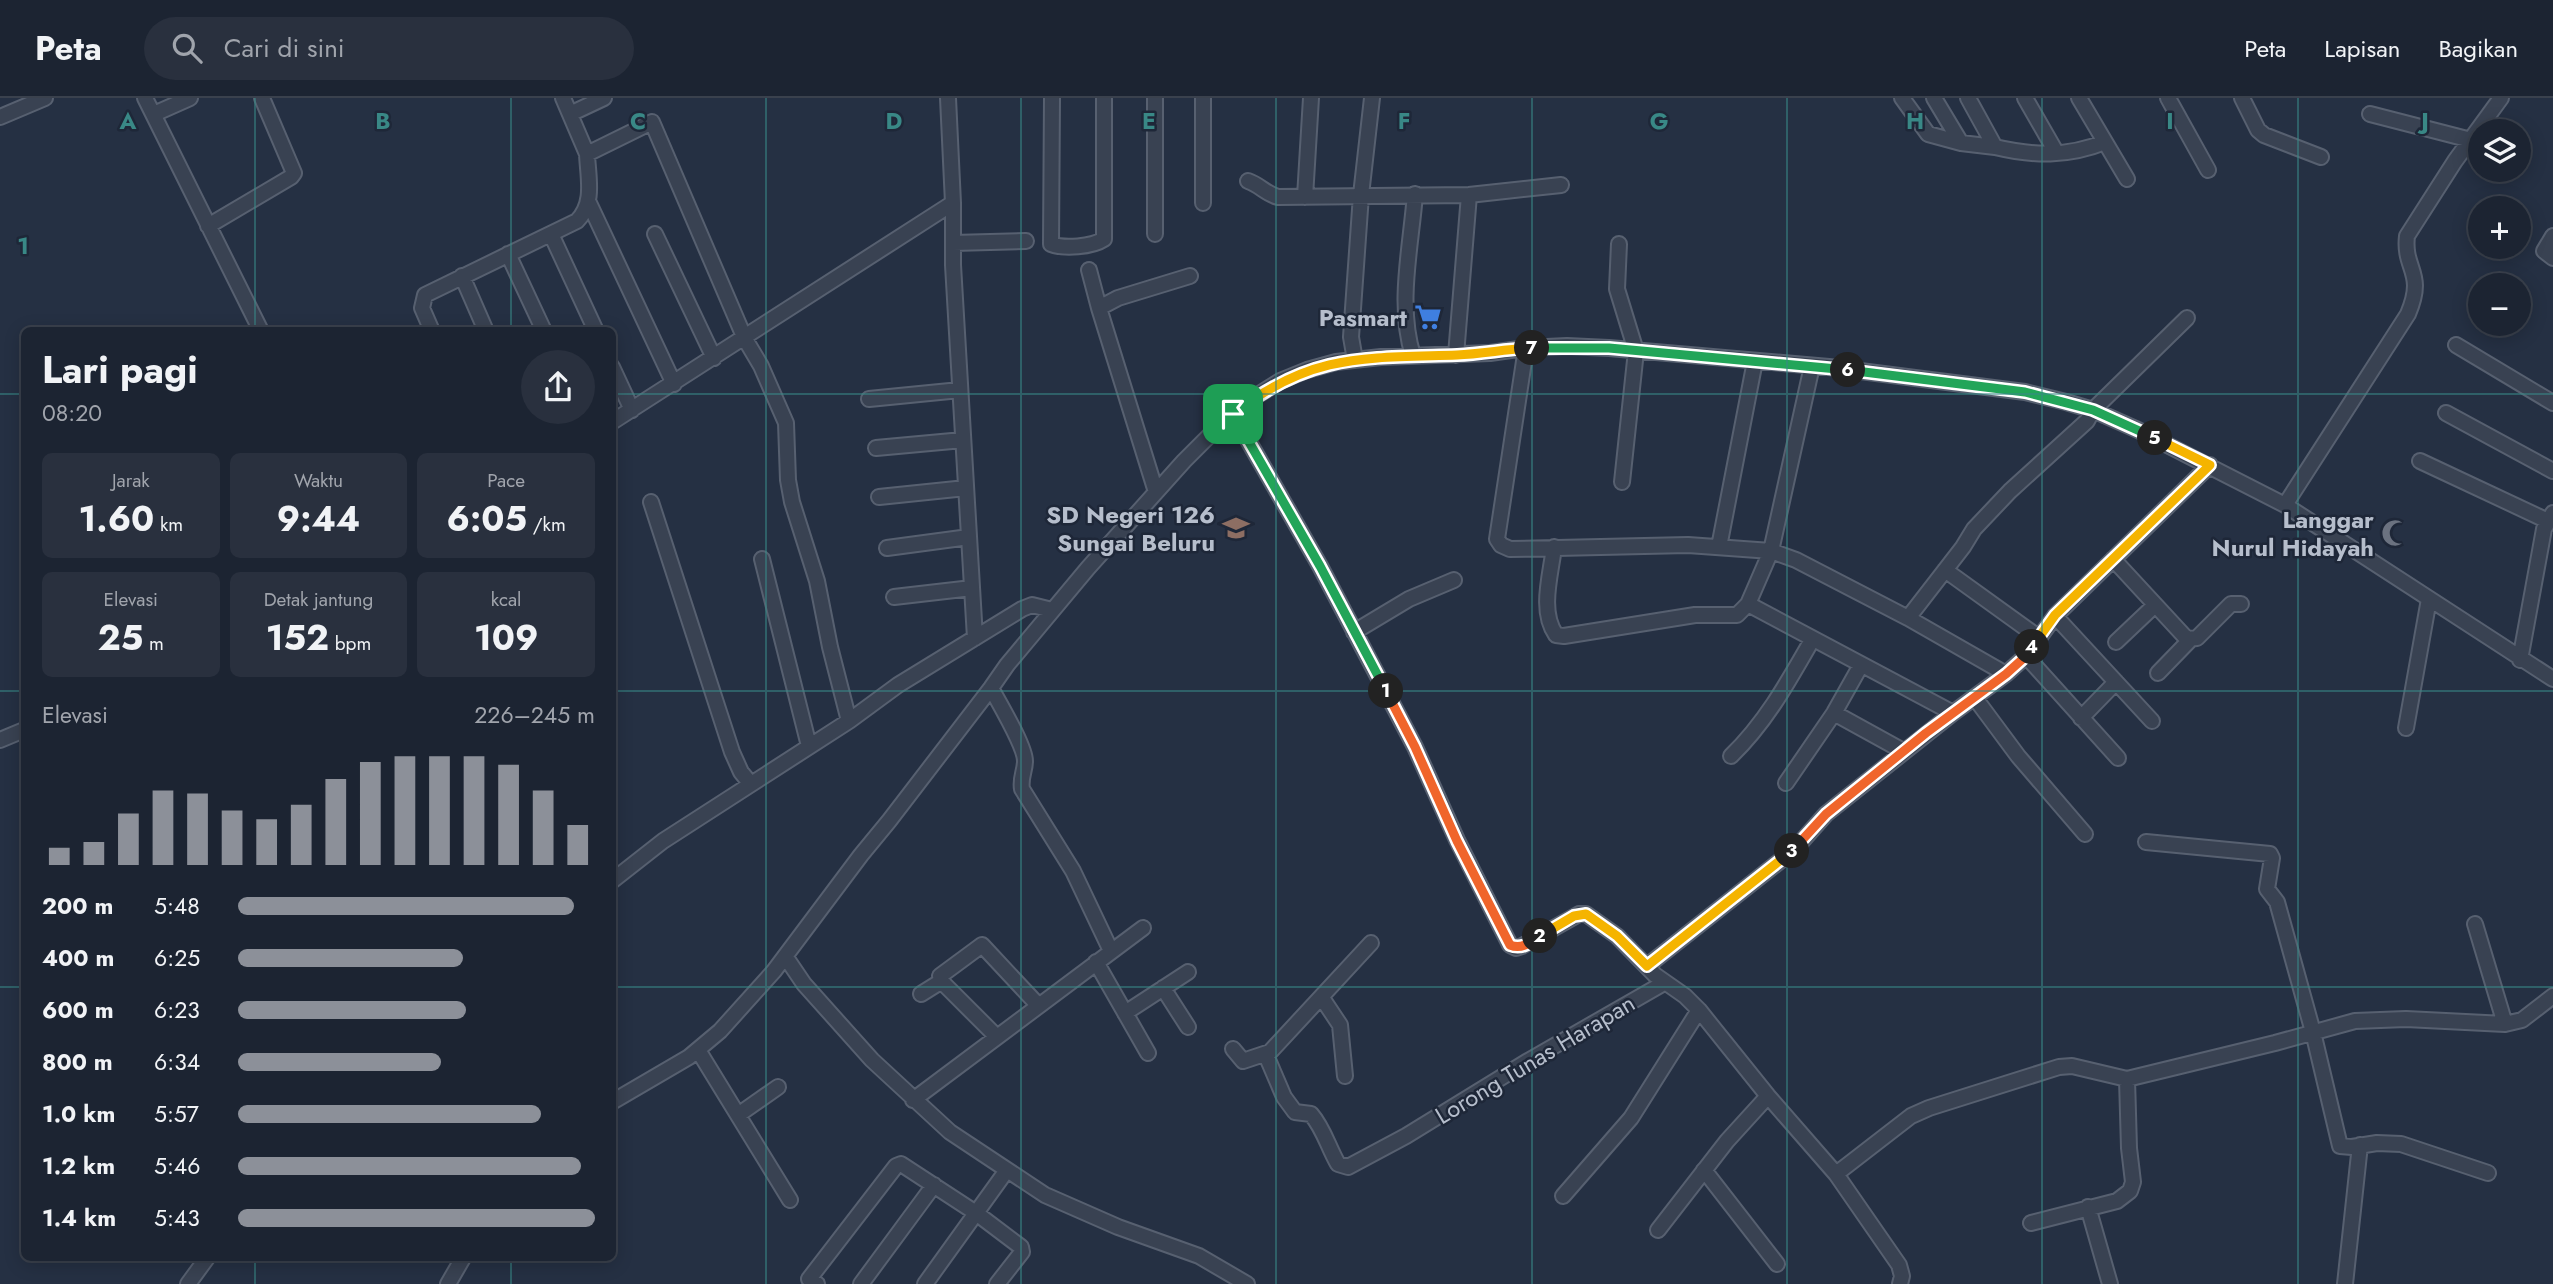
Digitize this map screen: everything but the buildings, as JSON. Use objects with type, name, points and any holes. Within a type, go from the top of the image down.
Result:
[{"type":"street","points":[[0,117],[45,98]]},
{"type":"street","points":[[145,98],[259,327]]},
{"type":"street","points":[[154,114],[190,98]]},
{"type":"street","points":[[208,226],[294,173],[262,98]]},
{"type":"street","points":[[430,327],[422,308],[422,299],[433,290],[577,221],[586,212],[589,203],[587,154],[563,98]]},
{"type":"street","points":[[570,114],[604,98]]},
{"type":"street","points":[[948,98],[953,243],[975,638]]},
{"type":"street","points":[[1052,98],[1051,244],[1059,247],[1093,244],[1104,239],[1104,98]]},
{"type":"street","points":[[1155,98],[1155,234]]},
{"type":"street","points":[[1203,98],[1203,203]]},
{"type":"street","points":[[1305,197],[1311,98]]},
{"type":"street","points":[[1355,360],[1350,337],[1372,98]]},
{"type":"street","points":[[1902,98],[1928,134],[1962,143],[2039,155],[2070,153],[2105,142]]},
{"type":"street","points":[[1934,98],[1962,143]]},
{"type":"street","points":[[1968,98],[1995,147]]},
{"type":"street","points":[[2025,98],[2056,152]]},
{"type":"street","points":[[2079,98],[2127,179]]},
{"type":"street","points":[[2168,98],[2208,170]]},
{"type":"street","points":[[2242,98],[2258,130],[2264,135],[2321,157]]},
{"type":"street","points":[[2486,119],[2501,98]]},
{"type":"street","points":[[2370,114],[2468,139]]},
{"type":"street","points":[[587,154],[652,122],[745,339],[761,366],[786,423],[788,481],[792,502],[817,582],[830,648],[849,721]]},
{"type":"street","points":[[2285,505],[2408,314],[2417,285],[2406,248],[2407,236],[2468,144]]},
{"type":"street","points":[[1248,181],[1259,185],[1269,194],[1305,197],[1469,195],[1561,185]]},
{"type":"street","points":[[1413,356],[1404,312],[1415,194]]},
{"type":"street","points":[[1456,355],[1469,195]]},
{"type":"street","points":[[589,203],[674,384]]},
{"type":"street","points":[[616,420],[953,203]]},
{"type":"street","points":[[551,234],[594,327]]},
{"type":"street","points":[[655,234],[714,358]]},
{"type":"street","points":[[2553,236],[2544,251],[2553,258]]},
{"type":"street","points":[[953,243],[1026,241]]},
{"type":"street","points":[[1619,244],[1617,289],[1636,351],[1622,482]]},
{"type":"street","points":[[508,254],[542,327]]},
{"type":"street","points":[[1089,270],[1156,492]]},
{"type":"street","points":[[462,276],[484,327]]},
{"type":"street","points":[[1099,307],[1118,298],[1190,276]]},
{"type":"street","points":[[1908,618],[1974,529],[1995,506],[2087,421],[2093,410],[2187,318]]},
{"type":"street","points":[[2456,345],[2553,403]]},
{"type":"street","points":[[616,1100],[689,1057],[720,1031],[779,963],[1007,664],[1156,492],[1233,414],[1280,381],[1307,370],[1355,360],[1567,346],[1812,366],[2025,392],[2093,410],[2210,465],[2285,505],[2553,680]]},
{"type":"street","points":[[1526,348],[1497,538],[1501,545],[1510,549],[1688,545],[1771,551],[1908,618],[2006,674]]},
{"type":"street","points":[[1719,547],[1755,361]]},
{"type":"street","points":[[1554,547],[1547,611],[1549,623],[1556,635],[1564,636],[1695,615],[1737,615],[1748,604],[1771,551],[1812,366]]},
{"type":"street","points":[[616,376],[632,410]]},
{"type":"street","points":[[869,399],[961,390]]},
{"type":"street","points":[[2446,413],[2553,471]]},
{"type":"street","points":[[1233,414],[1320,566],[1415,747],[1457,841],[1510,945],[1517,948],[1522,946],[1574,916],[1586,914],[1617,936],[1664,983],[1685,996],[1699,1010],[1768,1096],[1836,1174],[1899,1265],[1902,1276],[1900,1284]]},
{"type":"street","points":[[876,448],[963,440]]},
{"type":"street","points":[[2420,461],[2551,517],[2544,529],[2536,565],[2520,660]]},
{"type":"street","points":[[1647,966],[1795,849],[1826,814],[1903,751],[2006,674],[2026,656],[2055,615],[2210,465]]},
{"type":"street","points":[[880,497],[966,488]]},
{"type":"street","points":[[651,502],[732,752],[741,772],[750,783]]},
{"type":"street","points":[[887,548],[969,537]]},
{"type":"street","points":[[762,559],[809,746]]},
{"type":"street","points":[[2113,559],[2154,606],[2190,640]]},
{"type":"street","points":[[1945,570],[2038,637]]},
{"type":"street","points":[[1354,632],[1409,598],[1454,580]]},
{"type":"street","points":[[894,597],[972,588]]},
{"type":"street","points":[[2406,728],[2429,599]]},
{"type":"street","points":[[1748,604],[1953,713]]},
{"type":"street","points":[[2158,673],[2229,606],[2241,604]]},
{"type":"street","points":[[616,878],[663,841],[849,721],[898,685],[1031,605],[1052,610]]},
{"type":"street","points":[[2116,642],[2154,606]]},
{"type":"street","points":[[2055,615],[2152,721]]},
{"type":"street","points":[[1731,756],[1751,736],[1779,698],[1812,640]]},
{"type":"street","points":[[2026,656],[2118,758]]},
{"type":"street","points":[[1786,783],[1834,713],[1861,666]]},
{"type":"street","points":[[2081,718],[2116,682]]},
{"type":"street","points":[[991,688],[1022,748],[1025,761],[1021,775],[1022,789],[1073,871],[1111,951]]},
{"type":"street","points":[[1975,698],[2018,756],[2085,834]]},
{"type":"street","points":[[1834,713],[1903,751]]},
{"type":"street","points":[[0,740],[21,731]]},
{"type":"street","points":[[2146,842],[2270,854],[2272,858],[2267,890],[2277,902],[2313,1032],[2340,1146],[2345,1148],[2377,1143],[2401,1144],[2488,1173]]},
{"type":"street","points":[[2475,924],[2505,1024]]},
{"type":"street","points":[[913,1100],[1143,928]]},
{"type":"street","points":[[1233,1049],[1243,1061],[1266,1055],[1371,943]]},
{"type":"street","points":[[996,1036],[944,984],[940,976],[982,945],[1038,1006]]},
{"type":"street","points":[[1096,962],[1148,1053]]},
{"type":"street","points":[[779,963],[804,984],[913,1100],[950,1132],[1045,1195],[1118,1227],[1199,1256],[1247,1284]]},
{"type":"street","points":[[1125,1013],[1188,972]]},
{"type":"street","name":"Lorong Tunas Harapan","points":[[1266,1055],[1284,1097],[1294,1112],[1311,1114],[1321,1127],[1338,1164],[1348,1167],[1406,1136],[1528,1061],[1664,983]]},
{"type":"street","points":[[921,993],[937,984],[944,984]]},
{"type":"street","points":[[1163,988],[1188,1027]]},
{"type":"street","points":[[1836,1174],[1911,1116],[1928,1108],[2059,1067],[2071,1066],[2127,1079],[2355,1021],[2505,1024],[2522,1020],[2553,996]]},
{"type":"street","points":[[1322,998],[1340,1025],[1345,1076]]},
{"type":"street","points":[[1563,1196],[1631,1118],[1699,1010]]},
{"type":"street","points":[[698,1050],[790,1200]]},
{"type":"street","points":[[2031,1223],[2117,1201],[2130,1191],[2133,1182],[2127,1079]]},
{"type":"street","points":[[738,1115],[778,1087]]},
{"type":"street","points":[[1658,1230],[1743,1122],[1768,1096]]},
{"type":"street","points":[[2345,1284],[2360,1145]]},
{"type":"street","points":[[817,1284],[809,1279],[896,1166],[905,1165],[1021,1247],[1022,1252],[997,1284]]},
{"type":"street","points":[[925,1284],[1007,1170]]},
{"type":"street","points":[[1704,1170],[1777,1264]]},
{"type":"street","points":[[861,1284],[934,1185]]},
{"type":"street","points":[[2088,1207],[2110,1284]]},
{"type":"street","points":[[188,1284],[206,1261]]},
{"type":"street","points":[[449,1284],[461,1261]]},
{"type":"place","name":"Pasmart","points":[[1428,317]]},
{"type":"place","name":"SD Negeri 126 Sungai Beluru","points":[[1236,528]]},
{"type":"place","name":"Langgar Nurul Hidayah","points":[[2395,533]]},
{"type":"route","points":[[1526,348],[1609,348],[1829,367],[2025,392],[2093,410],[2210,465],[2055,615],[2026,656],[2006,674],[1853,790],[1826,814],[1795,849],[1647,966],[1617,936],[1586,914],[1574,916],[1522,946],[1517,948],[1510,945],[1457,841],[1415,747],[1320,566],[1233,414],[1280,381],[1336,362],[1381,357],[1490,353],[1526,348]]}]
